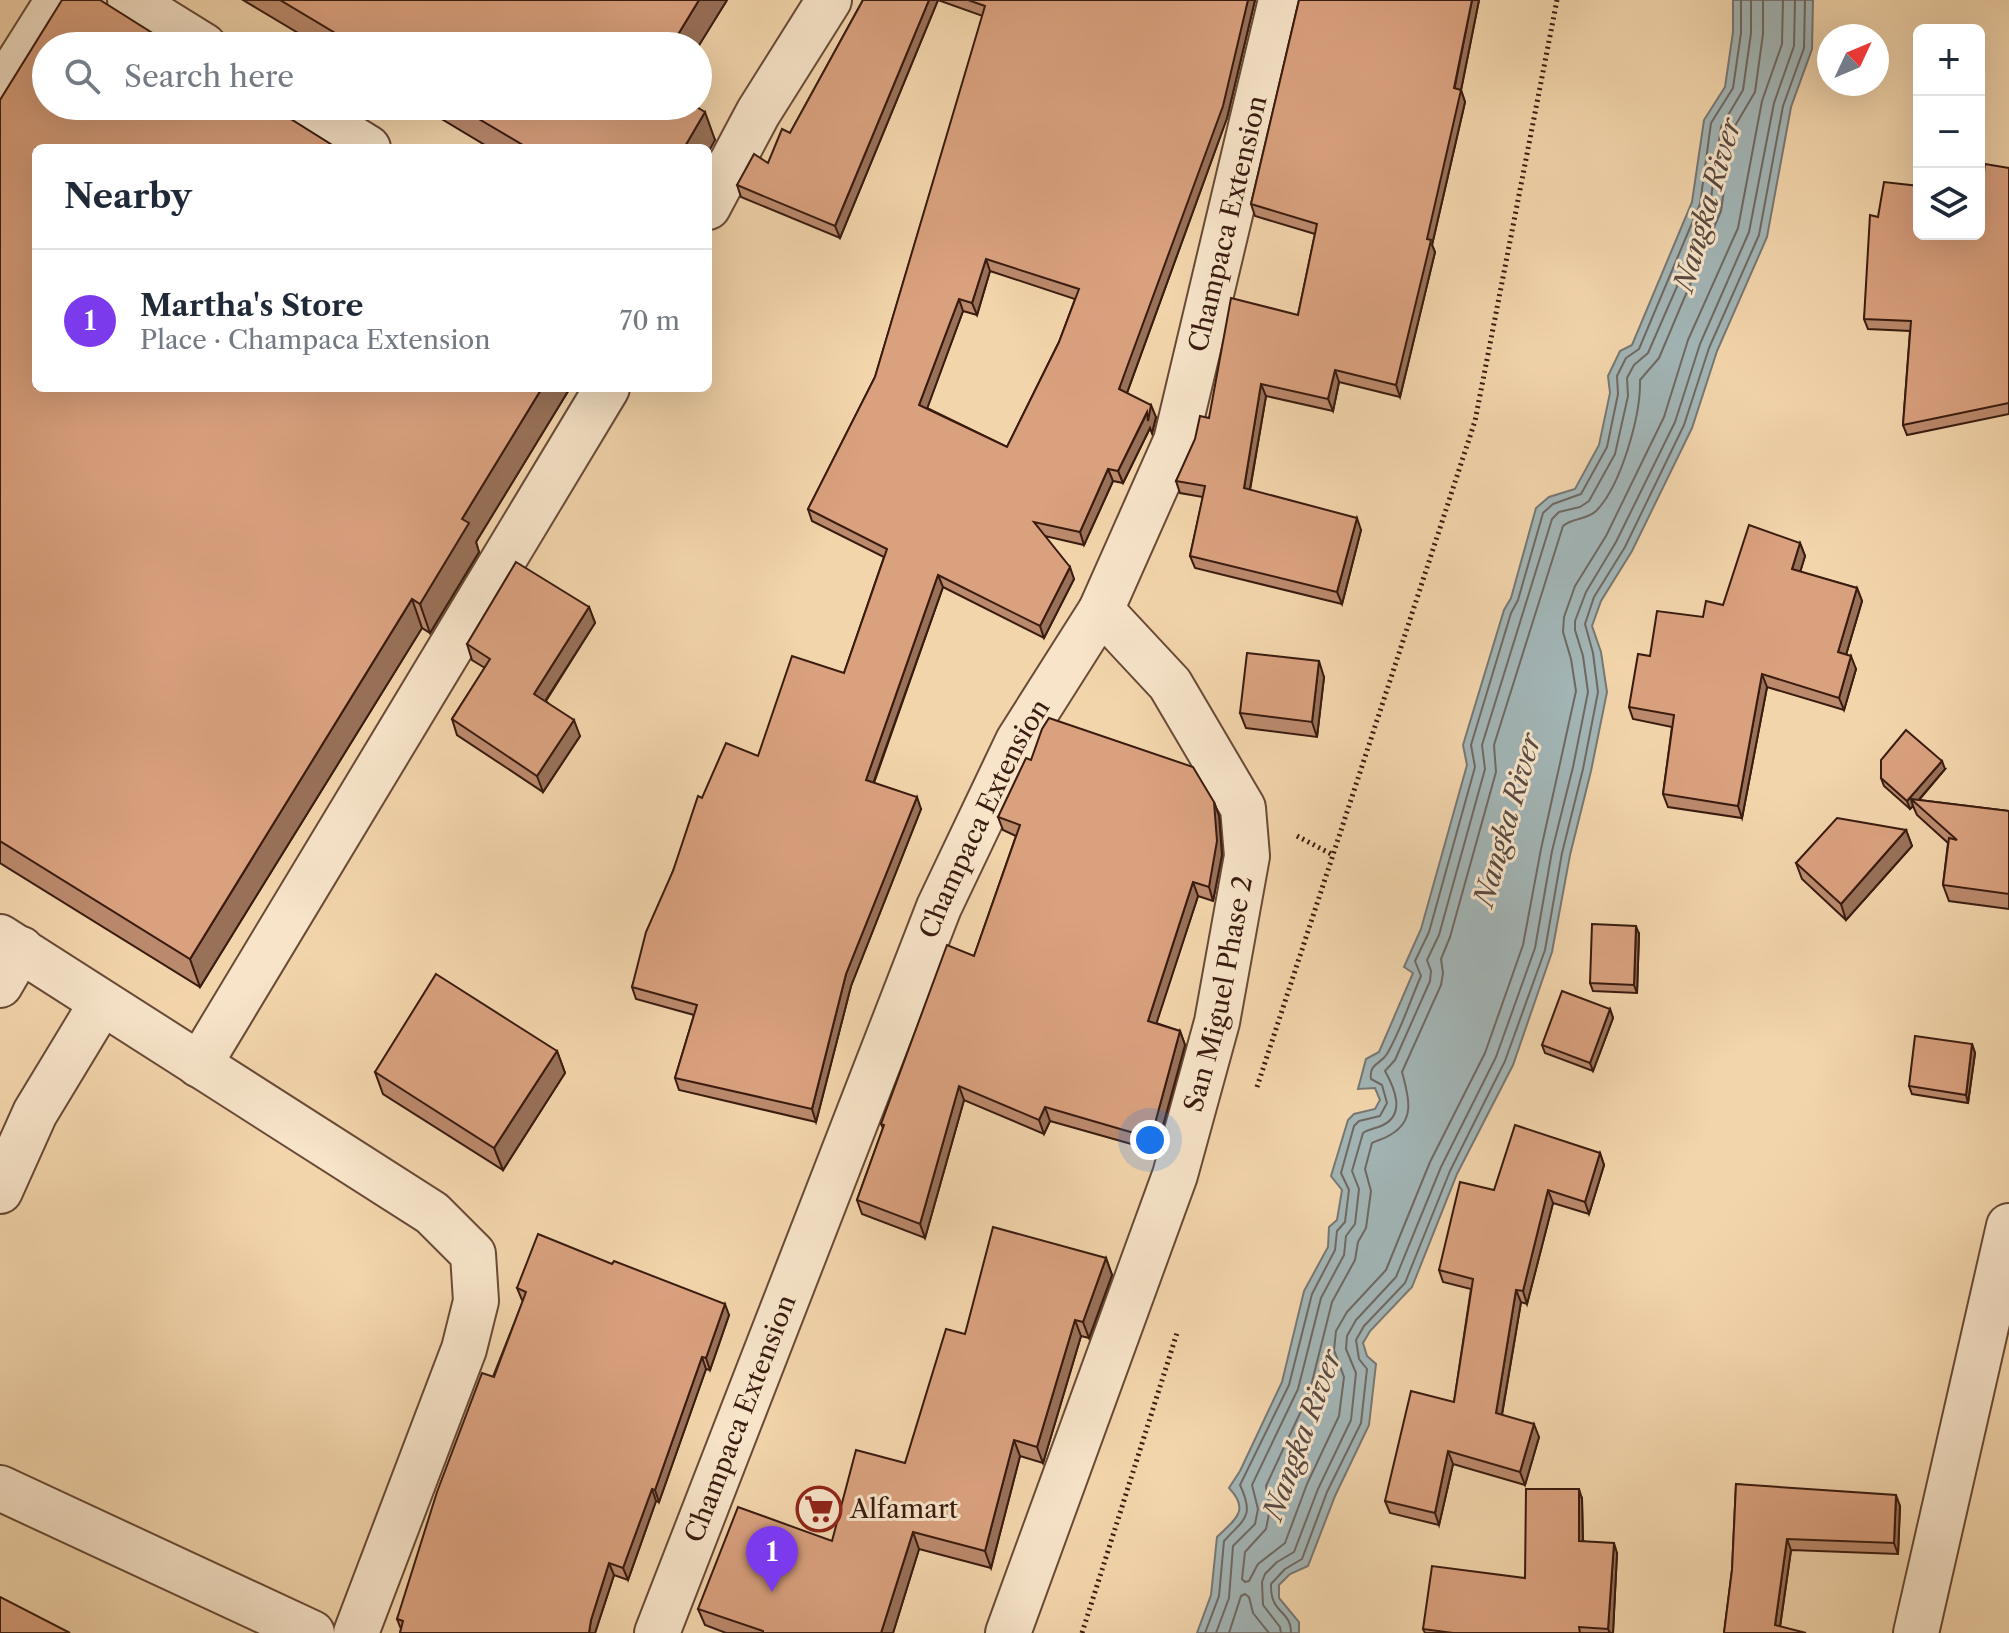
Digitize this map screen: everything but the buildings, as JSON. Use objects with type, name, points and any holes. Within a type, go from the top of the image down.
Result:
[{"type":"street","points":[[0,92],[13,43],[58,0]]},
{"type":"street","points":[[130,0],[181,32]]},
{"type":"street","points":[[712,199],[758,113],[829,0]]},
{"type":"street","name":"Champaca Extension","points":[[657,1633],[939,907],[1018,741],[1101,610],[1176,441],[1281,0]]},
{"type":"street","points":[[323,120],[362,144]]},
{"type":"street","points":[[199,1065],[605,392]]},
{"type":"street","name":"San Miguel Phase 2","points":[[1008,1633],[1175,1175],[1217,1022],[1247,856],[1243,808],[1170,684],[1101,610]]},
{"type":"street","points":[[7,957],[101,1004],[432,1213],[473,1254],[476,1301],[464,1349],[356,1633]]},
{"type":"street","points":[[0,1191],[35,1113],[101,1004]]},
{"type":"street","points":[[1916,1633],[2009,1226]]},
{"type":"street","points":[[0,1488],[312,1633]]},
{"type":"path","points":[[1254,1095],[1475,421],[1557,0]]},
{"type":"path","points":[[1082,1633],[1181,1320]]},
{"type":"water","name":"Nangka River","points":[[1733,0],[1813,0],[1812,49],[1791,107],[1767,237],[1717,351],[1692,428],[1632,551],[1601,601],[1592,626],[1601,652],[1607,692],[1570,855],[1552,952],[1513,1065],[1457,1174],[1412,1287],[1370,1331],[1363,1343],[1367,1356],[1376,1364],[1369,1425],[1335,1496],[1308,1566],[1290,1574],[1279,1585],[1279,1598],[1299,1622],[1299,1633],[1197,1633],[1211,1595],[1217,1537],[1238,1515],[1239,1503],[1229,1488],[1282,1382],[1304,1291],[1328,1247],[1329,1227],[1337,1220],[1342,1190],[1331,1176],[1348,1120],[1354,1114],[1375,1109],[1380,1100],[1375,1088],[1358,1089],[1366,1059],[1379,1052],[1413,973],[1404,967],[1421,929],[1467,765],[1463,745],[1504,610],[1511,598],[1536,508],[1549,497],[1575,489],[1599,445],[1610,393],[1608,376],[1620,351],[1632,345],[1692,202],[1704,120],[1725,87],[1733,32]]},
{"type":"place","name":"Alfamart","points":[[819,1509]]},
{"type":"place","name":"Martha's Store","points":[[772,1592]]}]
